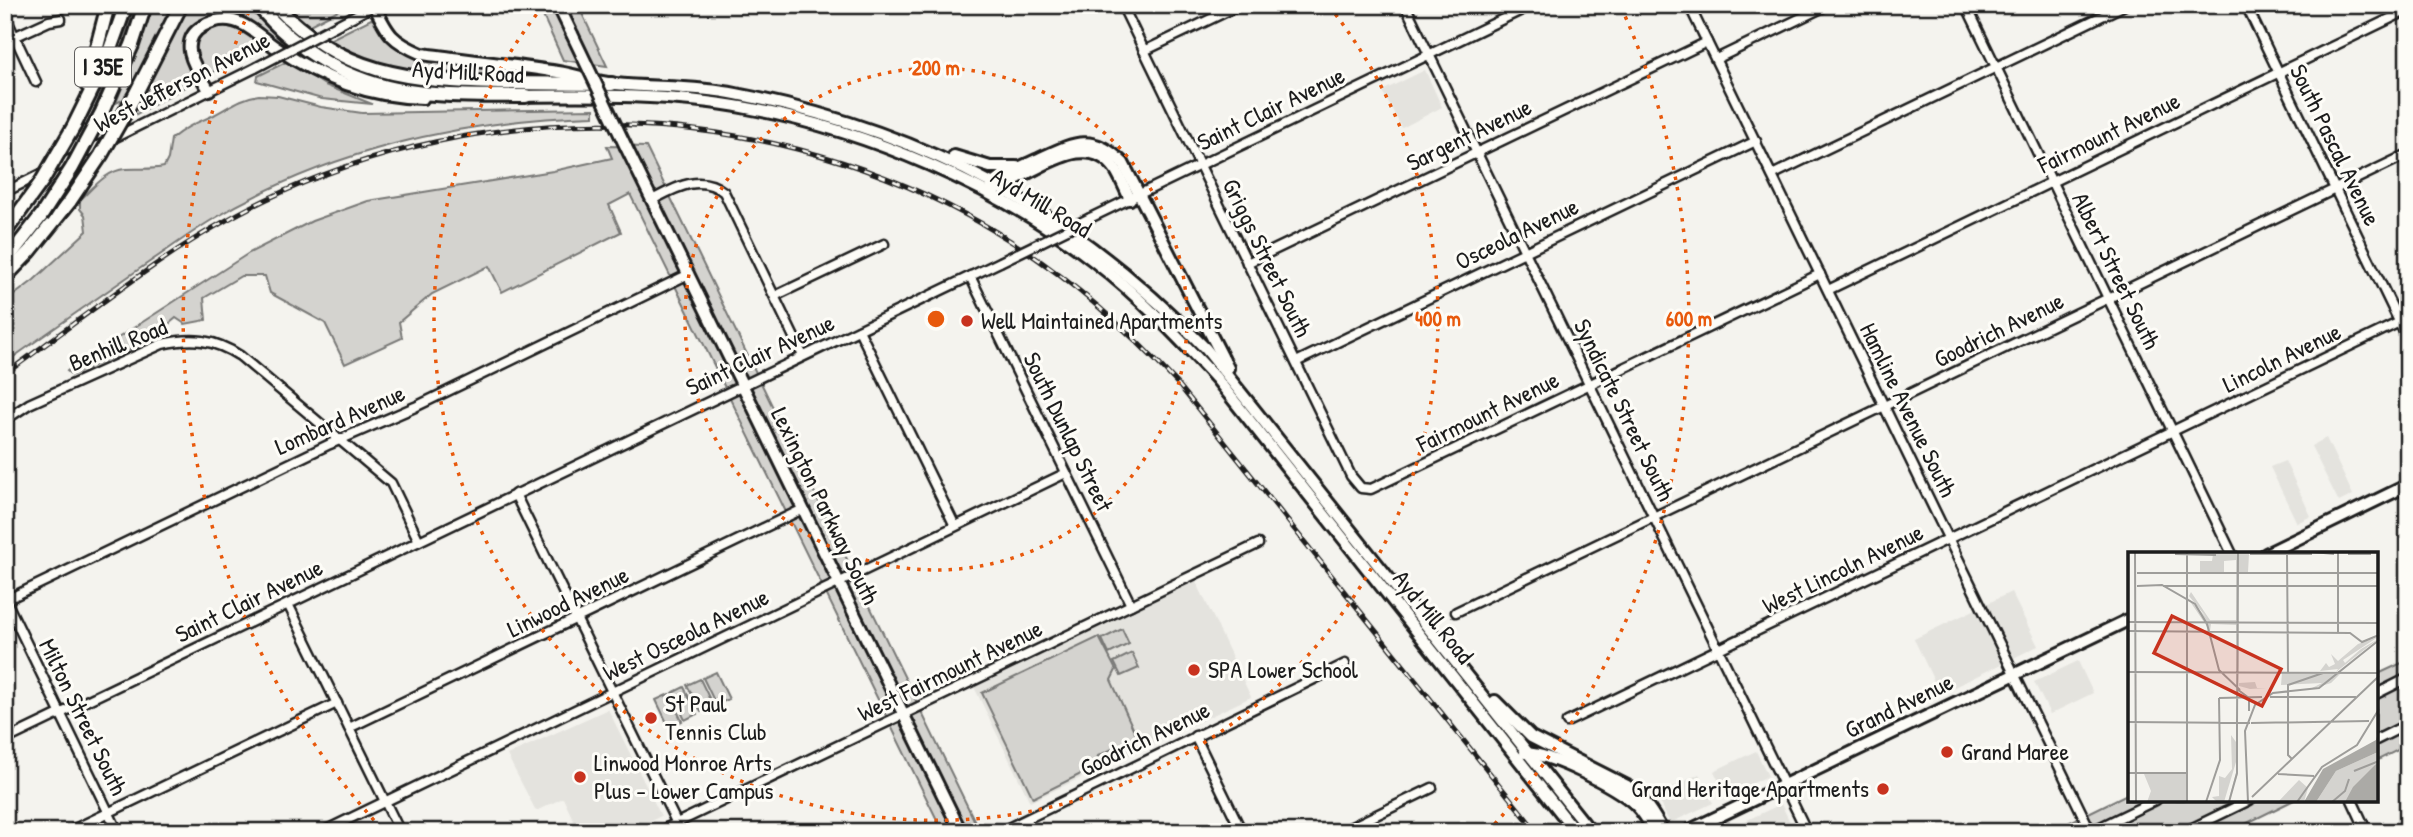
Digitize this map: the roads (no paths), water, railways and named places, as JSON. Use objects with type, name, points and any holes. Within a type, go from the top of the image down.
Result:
[{"type":"highway","points":[[74,126],[93,68],[108,5]]},
{"type":"highway","name":"I 35E","points":[[5,232],[42,181],[74,126],[105,63],[126,5]]},
{"type":"highway","name":"I 35E","points":[[5,262],[41,216],[72,168],[102,112],[132,45],[145,5]]},
{"type":"highway","points":[[5,277],[70,201],[101,155],[181,5]]},
{"type":"highway","name":"Ayd Mill Road","points":[[258,5],[288,36],[314,56],[368,81],[407,91],[428,93],[526,96]]},
{"type":"highway","points":[[275,5],[323,46],[358,64],[393,75],[451,82],[612,84]]},
{"type":"main road","name":"Ayd Mill Road","points":[[375,5],[386,30],[400,44],[422,54],[568,74],[612,84],[734,94],[828,115],[953,162],[1056,221],[1103,254],[1172,313],[1206,349],[1591,832]]},
{"type":"main road","name":"Lexington Parkway South","points":[[558,5],[961,832]]},
{"type":"main road","points":[[209,90],[193,62],[189,45],[200,28],[225,19],[249,28],[312,71],[363,90],[406,98],[526,96]]},
{"type":"main road","name":"Ayd Mill Road","points":[[526,96],[644,97],[745,107],[809,122],[874,143],[932,167],[1030,218],[1077,248],[1163,321],[1216,378],[1576,832]]},
{"type":"main road","points":[[903,142],[990,167],[1022,166]]},
{"type":"main road","points":[[987,194],[1022,166],[1064,146],[1078,143],[1094,144],[1110,151],[1123,163],[1134,197]]},
{"type":"main road","points":[[997,185],[1065,154],[1079,151],[1099,156],[1111,164],[1134,197],[1237,386]]},
{"type":"main road","points":[[2270,552],[2408,485]]},
{"type":"main road","name":"Grand Avenue","points":[[1686,832],[2128,620]]},
{"type":"main road","points":[[1471,681],[1531,737],[1627,786],[1651,810],[1663,832]]},
{"type":"main road","points":[[1516,755],[1527,752],[1544,755],[1623,795],[1638,807],[1654,832]]},
{"type":"street","name":"West Jefferson Avenue","points":[[5,192],[375,5]]},
{"type":"street","name":"Griggs Street South","points":[[1122,5],[1351,476],[1361,488]]},
{"type":"street","points":[[1144,51],[1240,5]]},
{"type":"street","name":"Syndicate Street South","points":[[1405,5],[1807,832]]},
{"type":"street","name":"Saint Clair Avenue","points":[[5,740],[1532,5]]},
{"type":"street","name":"Hamline Avenue South","points":[[1689,5],[2091,832]]},
{"type":"street","points":[[1716,59],[1828,5]]},
{"type":"street","name":"Albert Street South","points":[[1966,5],[2231,552]]},
{"type":"street","points":[[1772,175],[2125,5]]},
{"type":"street","name":"South Pascal Avenue","points":[[2246,5],[2335,190],[2404,320],[2408,340]]},
{"type":"street","name":"Fairmount Avenue","points":[[1828,290],[2408,10]]},
{"type":"street","points":[[5,16],[36,82]]},
{"type":"street","points":[[5,41],[49,21],[61,19]]},
{"type":"street","name":"Sargent Avenue","points":[[1247,263],[1707,42]]},
{"type":"street","name":"Osceola Avenue","points":[[1296,362],[1756,141]]},
{"type":"street","name":"Goodrich Avenue","points":[[1456,612],[2408,154]]},
{"type":"street","points":[[652,200],[690,183],[712,184],[724,191],[803,356]]},
{"type":"street","points":[[775,296],[884,244]]},
{"type":"street","name":"Lombard Avenue","points":[[5,600],[341,439],[415,407],[689,274]]},
{"type":"street","name":"Fairmount Avenue","points":[[1361,488],[1371,489],[1820,274]]},
{"type":"street","name":"South Dunlap Street","points":[[970,276],[1131,605]]},
{"type":"street","name":"Lincoln Avenue","points":[[2173,431],[2404,320]]},
{"type":"street","points":[[859,330],[955,526]]},
{"type":"street","name":"Benhill Road","points":[[5,420],[29,404],[162,344],[196,339],[219,344],[240,356],[391,483],[419,541]]},
{"type":"street","name":"West Lincoln Avenue","points":[[1567,722],[2173,431]]},
{"type":"street","name":"West Osceola Avenue","points":[[322,832],[1066,473]]},
{"type":"street","points":[[515,494],[681,832]]},
{"type":"street","name":"Linwood Avenue","points":[[349,729],[803,509]]},
{"type":"street","name":"West Fairmount Avenue","points":[[658,832],[1258,544]]},
{"type":"street","name":"Milton Street South","points":[[5,600],[118,832]]},
{"type":"street","points":[[288,604],[400,832]]},
{"type":"street","name":"Goodrich Avenue","points":[[1000,832],[1345,664]]},
{"type":"street","points":[[2378,693],[2408,678]]},
{"type":"street","points":[[68,832],[337,703]]},
{"type":"street","points":[[2378,739],[2408,724]]},
{"type":"street","points":[[1195,736],[1242,832]]},
{"type":"street","points":[[1341,832],[1432,788]]},
{"type":"street","points":[[2091,832],[2152,802]]},
{"type":"street","points":[[2184,832],[2246,802]]},
{"type":"street","points":[[2353,802],[2367,832]]},
{"type":"railway","points":[[5,374],[195,239],[263,201],[348,166],[436,142],[526,128],[617,124],[708,132],[798,149],[885,177],[968,216],[1054,271],[1131,336],[1178,384],[1537,832]]},
{"type":"place","name":"Well Maintained Apartments","points":[[967,321]]},
{"type":"place","name":"SPA Lower School","points":[[1194,670]]},
{"type":"place","name":"St Paul Tennis Club","points":[[651,718]]},
{"type":"place","name":"Grand Maree","points":[[1947,752]]},
{"type":"place","name":"Linwood Monroe Arts Plus - Lower Campus","points":[[580,777]]},
{"type":"place","name":"Grand Heritage Apartments","points":[[1883,789]]}]
